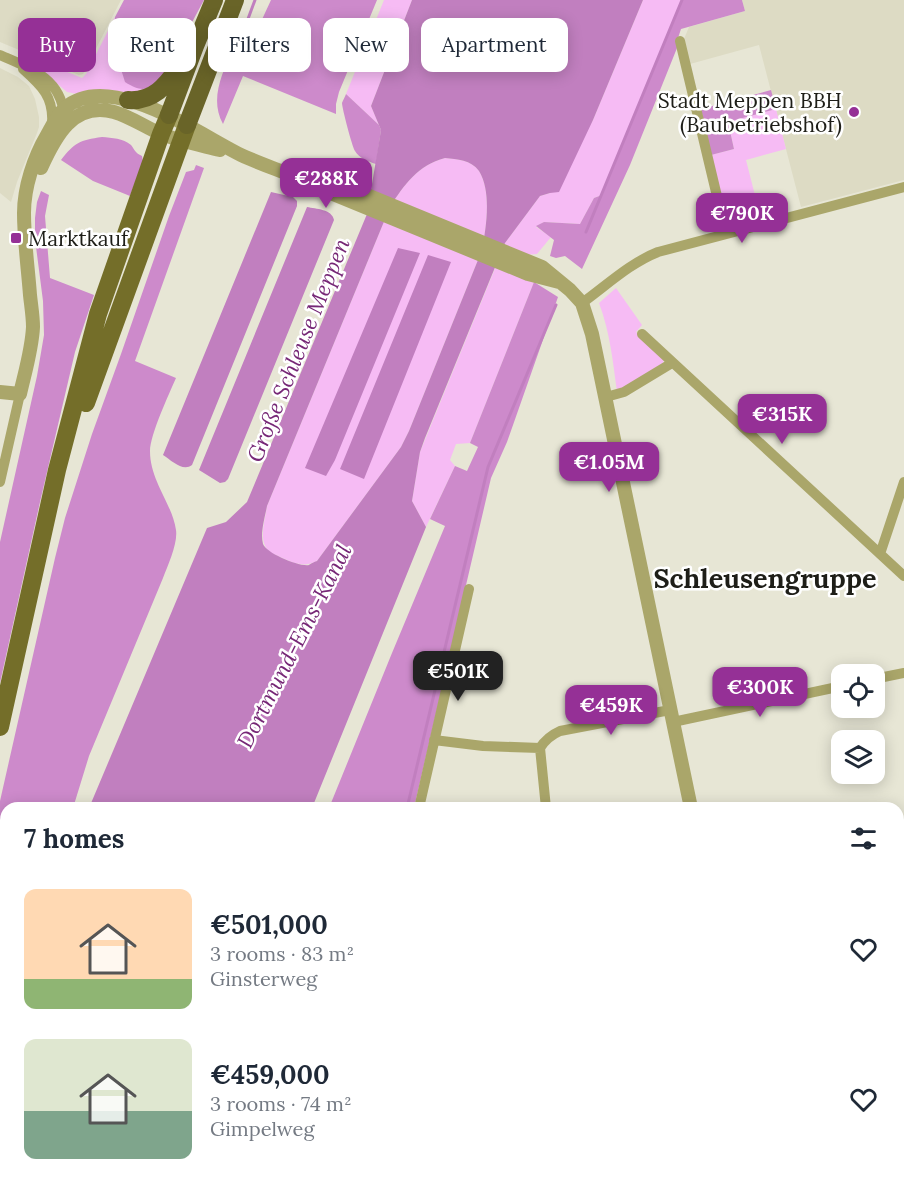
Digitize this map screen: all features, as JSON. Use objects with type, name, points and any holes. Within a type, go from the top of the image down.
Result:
[{"type":"highway","points":[[196,44],[214,0]]},
{"type":"highway","points":[[184,133],[235,0]]},
{"type":"highway","points":[[128,100],[139,100],[155,94],[175,72]]},
{"type":"highway","points":[[169,115],[185,72]]},
{"type":"main road","points":[[0,727],[63,447],[98,314],[169,115]]},
{"type":"main road","points":[[46,521],[90,391],[184,133]]},
{"type":"street","points":[[680,40],[726,234]]},
{"type":"street","points":[[0,55],[35,70],[54,88],[83,106],[114,112],[161,134],[184,133],[302,179],[321,189],[364,200],[480,254],[542,267],[570,290],[582,303],[592,334],[690,802]]},
{"type":"street","points":[[14,61],[32,77],[50,101],[63,109],[83,106],[104,97],[128,100],[169,115],[184,133]]},
{"type":"street","points":[[0,482],[31,344],[33,325],[25,229],[29,204],[37,178],[63,109],[54,88]]},
{"type":"street","points":[[50,101],[57,127]]},
{"type":"street","points":[[57,127],[77,116],[83,106]]},
{"type":"street","points":[[582,303],[643,258],[658,252],[904,188]]},
{"type":"street","points":[[393,212],[476,240],[528,274],[559,282]]},
{"type":"street","points":[[642,334],[904,576]]},
{"type":"street","points":[[606,398],[624,392],[672,363]]},
{"type":"street","points":[[0,392],[20,394]]},
{"type":"street","points":[[880,554],[904,482]]},
{"type":"street","points":[[420,802],[469,590]]},
{"type":"street","points":[[885,677],[904,673]]},
{"type":"street","points":[[545,802],[540,748],[552,735],[560,731],[672,716],[831,688]]},
{"type":"street","points":[[434,740],[483,746],[540,748]]},
{"type":"shaded area","points":[[0,0],[121,0],[112,18],[108,18],[108,25],[96,49],[96,18],[18,18],[18,50],[0,42]]},
{"type":"shaded area","points":[[124,0],[204,0],[194,18],[115,17]]},
{"type":"shaded area","points":[[271,0],[377,0],[370,18],[323,18],[323,72],[347,72],[339,92],[336,114],[243,76],[223,124],[217,105],[217,95],[224,72],[311,72],[311,18],[263,18]]},
{"type":"shaded area","points":[[384,0],[412,0],[405,18],[377,18]]},
{"type":"shaded area","points":[[643,0],[682,0],[602,195],[594,198],[580,224],[544,222],[536,227],[551,237],[537,254],[499,257],[505,243],[540,196],[550,193],[593,120]]},
{"type":"shaded area","points":[[682,0],[742,0],[745,11],[681,29],[677,48],[630,165],[582,269],[565,256],[556,258],[550,256],[554,240],[536,226],[544,222],[580,224],[594,198],[602,195]]},
{"type":"shaded area","points":[[742,0],[904,0],[904,180],[801,207],[759,45],[690,64],[684,39],[689,27],[745,11]]},
{"type":"shaded area","points":[[108,31],[108,72],[137,72],[151,88],[145,94],[77,94],[67,92],[44,72],[67,72],[82,78],[87,72],[96,72],[96,54]]},
{"type":"shaded area","points":[[0,68],[18,77],[29,86],[39,117],[39,127],[11,202],[0,193]]},
{"type":"shaded area","points":[[122,72],[165,72],[161,80],[144,89],[125,82]]},
{"type":"shaded area","points":[[355,72],[384,72],[371,106],[379,125],[346,94]]},
{"type":"shaded area","points":[[771,90],[776,109],[728,122],[734,149],[711,155],[701,109]]},
{"type":"shaded area","points":[[346,94],[379,125],[381,130],[376,164],[362,158],[354,148],[342,106]]},
{"type":"shaded area","points":[[776,109],[786,149],[746,160],[761,219],[733,225],[728,222],[711,155],[734,149],[728,122]]},
{"type":"shaded area","points":[[102,137],[124,141],[142,156],[143,161],[130,196],[93,181],[61,160],[78,143]]},
{"type":"shaded area","points":[[445,158],[472,164],[479,171],[483,180],[487,210],[482,250],[401,447],[317,561],[299,564],[288,561],[271,553],[264,544],[263,531],[267,506],[390,207],[406,184],[419,171]]},
{"type":"shaded area","points":[[196,165],[204,168],[135,361],[176,378],[156,425],[150,451],[157,482],[174,520],[176,530],[170,561],[89,756],[75,802],[0,802],[65,518],[92,434],[169,216],[186,172],[194,170]]},
{"type":"shaded area","points":[[41,191],[49,195],[45,216],[50,278],[94,295],[75,352],[0,683],[0,542],[44,335],[43,301],[35,239],[37,202]]},
{"type":"shaded area","points":[[496,266],[534,282],[470,443],[456,444],[450,460],[455,466],[426,527],[412,501],[420,452]]},
{"type":"shaded area","points":[[534,282],[558,297],[507,442],[491,478],[415,802],[331,802],[445,526],[430,519],[455,466],[467,471],[478,447],[470,443]]},
{"type":"shaded area","points":[[616,288],[642,325],[636,332],[664,359],[663,363],[617,392],[608,336],[599,303]]},
{"type":"water","name":"Dortmund-Ems-Kanal","points":[[412,0],[643,0],[593,120],[559,192],[540,196],[505,243],[425,438],[420,452],[412,501],[426,527],[314,802],[92,802],[207,528],[226,522],[247,502],[367,214],[381,130],[371,106],[384,72],[409,72],[409,18],[405,18]],"holes":[[[445,158],[468,162],[479,171],[486,189],[487,210],[482,250],[409,431],[401,447],[317,561],[304,565],[283,559],[265,548],[263,544],[262,530],[267,506],[390,207],[406,184],[419,171],[435,161]]]},
{"type":"water","points":[[271,192],[293,197],[297,201],[297,206],[192,465],[181,466],[163,455]]},
{"type":"water","points":[[307,207],[327,212],[333,216],[334,220],[228,479],[220,483],[199,470]]},
{"type":"water","points":[[398,248],[420,253],[335,460],[326,476],[305,468]]},
{"type":"water","points":[[428,255],[451,262],[364,479],[340,469]]},
{"type":"waterway","points":[[248,18],[255,0]]},
{"type":"waterway","points":[[586,232],[682,0]]},
{"type":"waterway","points":[[408,802],[488,467],[556,305]]},
{"type":"place","name":"Stadt Meppen BBH (Baubetriebshof)","points":[[854,112]]},
{"type":"place","name":"Marktkauf","points":[[16,238]]},
{"type":"district","name":"Schleusengruppe","points":[[765,578]]},
{"type":"water label","name":"Große Schleuse Meppen","points":[[298,350]]}]
